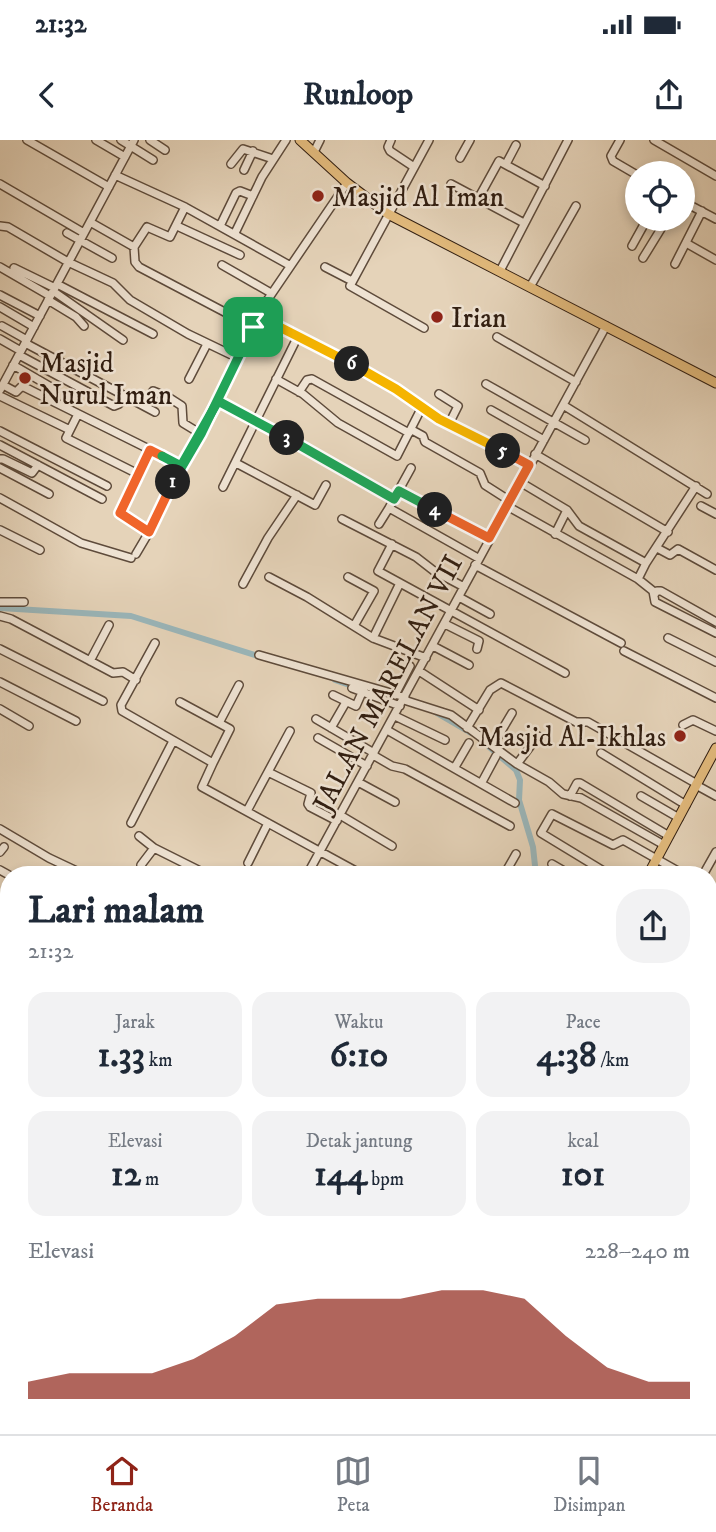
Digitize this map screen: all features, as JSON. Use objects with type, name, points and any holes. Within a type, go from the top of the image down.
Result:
[{"type":"main road","points":[[300,140],[347,183],[388,214],[716,383]]},
{"type":"main road","points":[[653,866],[716,748]]},
{"type":"street","points":[[27,140],[108,187]]},
{"type":"street","points":[[96,140],[125,157]]},
{"type":"street","points":[[121,140],[132,143],[153,160]]},
{"type":"street","points":[[149,140],[165,150]]},
{"type":"street","points":[[235,233],[273,159],[286,140]]},
{"type":"street","points":[[314,152],[320,140]]},
{"type":"street","points":[[391,140],[388,147],[390,151],[414,167]]},
{"type":"street","points":[[424,328],[350,286],[429,140]]},
{"type":"street","points":[[460,158],[470,140]]},
{"type":"street","points":[[500,271],[568,140]]},
{"type":"street","points":[[620,140],[611,156],[613,161],[625,168]]},
{"type":"street","points":[[654,140],[716,176]]},
{"type":"street","points":[[132,143],[1,389],[16,392],[22,386],[181,466]]},
{"type":"street","points":[[506,164],[516,145]]},
{"type":"street","points":[[231,164],[240,150],[253,151],[273,159]]},
{"type":"street","points":[[244,170],[253,151]]},
{"type":"street","points":[[478,199],[498,162],[545,186]]},
{"type":"street","points":[[115,175],[185,207],[289,265]]},
{"type":"street","points":[[0,498],[81,543],[134,556],[149,532],[181,466],[201,434],[271,293],[347,183]]},
{"type":"street","points":[[0,184],[112,258]]},
{"type":"street","points":[[451,184],[524,223]]},
{"type":"street","points":[[220,226],[238,191],[253,196]]},
{"type":"street","points":[[530,287],[576,206]]},
{"type":"street","points":[[185,207],[173,235],[168,237],[146,227],[134,247],[135,262],[139,267],[253,327]]},
{"type":"street","points":[[695,208],[716,219]]},
{"type":"street","points":[[675,264],[702,211]]},
{"type":"street","points":[[90,222],[134,247]]},
{"type":"street","points":[[0,226],[8,227],[68,262],[118,286],[122,295],[130,300],[207,344],[238,358]]},
{"type":"street","points":[[177,226],[240,255]]},
{"type":"street","points":[[632,246],[640,231]]},
{"type":"street","points":[[643,258],[660,231]]},
{"type":"street","points":[[67,233],[82,236]]},
{"type":"street","points":[[686,243],[716,260]]},
{"type":"street","points":[[222,265],[271,293]]},
{"type":"street","points":[[0,267],[153,334]]},
{"type":"street","points":[[325,267],[352,281]]},
{"type":"street","points":[[14,268],[123,340]]},
{"type":"street","points":[[52,292],[84,326]]},
{"type":"street","points":[[0,295],[40,316]]},
{"type":"street","points":[[0,307],[34,327]]},
{"type":"street","points":[[258,316],[396,389],[449,424],[529,465]]},
{"type":"street","points":[[2,326],[23,347],[114,406],[125,396]]},
{"type":"street","name":"JALAN MARELAN VII","points":[[312,866],[606,326]]},
{"type":"street","points":[[223,487],[298,336]]},
{"type":"street","points":[[497,337],[576,382]]},
{"type":"street","points":[[0,339],[23,347],[155,412]]},
{"type":"street","points":[[189,379],[207,344]]},
{"type":"street","points":[[13,365],[53,388],[48,398]]},
{"type":"street","points":[[276,379],[299,392],[338,423],[397,456],[422,407]]},
{"type":"street","points":[[299,392],[307,380],[312,379],[423,436],[425,442],[480,473],[485,485],[508,504],[555,534],[638,579],[649,587],[654,601],[716,633]]},
{"type":"street","points":[[486,384],[585,440]]},
{"type":"street","points":[[144,405],[153,391],[169,397],[182,406],[183,423],[201,434]]},
{"type":"street","points":[[439,394],[458,406],[449,424]]},
{"type":"street","points":[[0,396],[69,430]]},
{"type":"street","points":[[218,401],[394,499]]},
{"type":"street","points":[[563,405],[706,494]]},
{"type":"street","points":[[491,410],[544,440]]},
{"type":"street","points":[[78,414],[66,438],[138,474]]},
{"type":"street","points":[[0,431],[107,486]]},
{"type":"street","points":[[0,445],[102,499]]},
{"type":"street","points":[[149,532],[120,513],[150,450]]},
{"type":"street","points":[[535,454],[668,532]]},
{"type":"street","points":[[0,459],[31,473],[38,465]]},
{"type":"street","points":[[236,463],[315,505],[326,485]]},
{"type":"street","points":[[0,468],[49,494]]},
{"type":"street","points":[[379,524],[411,468]]},
{"type":"street","points":[[520,482],[567,510],[579,526],[646,563]]},
{"type":"street","points":[[638,579],[696,486]]},
{"type":"street","points":[[399,491],[489,538]]},
{"type":"street","points":[[243,584],[268,538],[297,495]]},
{"type":"street","points":[[701,506],[716,514]]},
{"type":"street","points":[[389,509],[623,647],[716,698]]},
{"type":"street","points":[[555,534],[567,510]]},
{"type":"street","points":[[342,519],[393,544],[464,587]]},
{"type":"street","points":[[0,530],[40,550]]},
{"type":"street","points":[[393,544],[378,571],[565,673]]},
{"type":"street","points":[[657,548],[670,555],[678,549],[716,570]]},
{"type":"street","points":[[348,577],[374,591],[354,626]]},
{"type":"street","points":[[269,578],[307,597],[373,638],[426,658]]},
{"type":"street","points":[[373,638],[400,583]]},
{"type":"street","points":[[654,595],[661,591],[716,622]]},
{"type":"street","points":[[459,597],[490,614]]},
{"type":"street","points":[[0,602],[24,602]]},
{"type":"street","points":[[0,615],[114,673],[123,672],[136,680]]},
{"type":"street","points":[[90,661],[109,625]]},
{"type":"street","points":[[445,625],[479,641],[477,649]]},
{"type":"street","points":[[668,638],[716,662]]},
{"type":"street","points":[[155,643],[121,705],[121,710],[213,763]]},
{"type":"street","points":[[433,646],[469,665]]},
{"type":"street","points":[[0,649],[103,701]]},
{"type":"street","points":[[259,655],[451,715],[467,729],[517,764],[538,774],[563,794],[581,798],[667,841]]},
{"type":"street","points":[[395,695],[410,666]]},
{"type":"street","points":[[419,671],[479,710]]},
{"type":"street","points":[[0,682],[76,721]]},
{"type":"street","points":[[467,729],[490,690],[501,683],[576,722],[588,722],[716,796]]},
{"type":"street","points":[[219,723],[239,685]]},
{"type":"street","points":[[352,688],[395,695],[403,702]]},
{"type":"street","points":[[333,695],[356,706],[364,690]]},
{"type":"street","points":[[180,702],[230,729],[202,787],[347,866]]},
{"type":"street","points":[[331,728],[346,702]]},
{"type":"street","points":[[0,709],[29,726]]},
{"type":"street","points":[[493,745],[512,713]]},
{"type":"street","points":[[394,716],[445,740]]},
{"type":"street","points":[[316,719],[392,766],[405,769],[510,826]]},
{"type":"street","points":[[683,725],[694,720],[716,731]]},
{"type":"street","points":[[247,811],[290,730]]},
{"type":"street","points":[[387,730],[515,803]]},
{"type":"street","points":[[517,764],[538,736]]},
{"type":"street","points":[[318,738],[367,766]]},
{"type":"street","points":[[131,823],[173,741]]},
{"type":"street","points":[[455,767],[468,743]]},
{"type":"street","points":[[601,753],[686,804]]},
{"type":"street","points":[[482,782],[496,756]]},
{"type":"street","points":[[268,772],[311,793],[308,804],[310,807],[392,846]]},
{"type":"street","points":[[358,782],[395,802]]},
{"type":"street","points":[[570,796],[579,782],[667,841]]},
{"type":"street","points":[[641,796],[679,818]]},
{"type":"street","points":[[595,866],[541,833],[552,814],[613,845],[623,840],[668,866]]},
{"type":"street","points":[[248,863],[268,823]]},
{"type":"street","points":[[0,829],[66,866]]},
{"type":"street","points":[[139,836],[154,848],[190,866]]},
{"type":"street","points":[[141,865],[154,848]]},
{"type":"street","points":[[509,866],[516,854]]},
{"type":"waterway","points":[[0,608],[131,616],[261,657]]},
{"type":"waterway","points":[[335,680],[358,688]]},
{"type":"waterway","points":[[368,691],[405,702]]},
{"type":"waterway","points":[[435,712],[471,733]]},
{"type":"waterway","points":[[488,746],[516,770],[520,780],[519,800],[533,847],[535,866]]},
{"type":"place","name":"Masjid Al Iman","points":[[318,196]]},
{"type":"place","name":"Irian","points":[[437,317]]},
{"type":"place","name":"Masjid Nurul Iman","points":[[25,378]]},
{"type":"place","name":"Masjid Al-Ikhlas","points":[[680,736]]},
{"type":"route","points":[[253,327],[218,401],[181,466],[149,532],[120,513],[150,450],[181,466],[201,434],[218,401],[394,499],[399,491],[489,538],[529,465],[439,419],[396,389],[315,344],[258,316],[253,327]]}]
